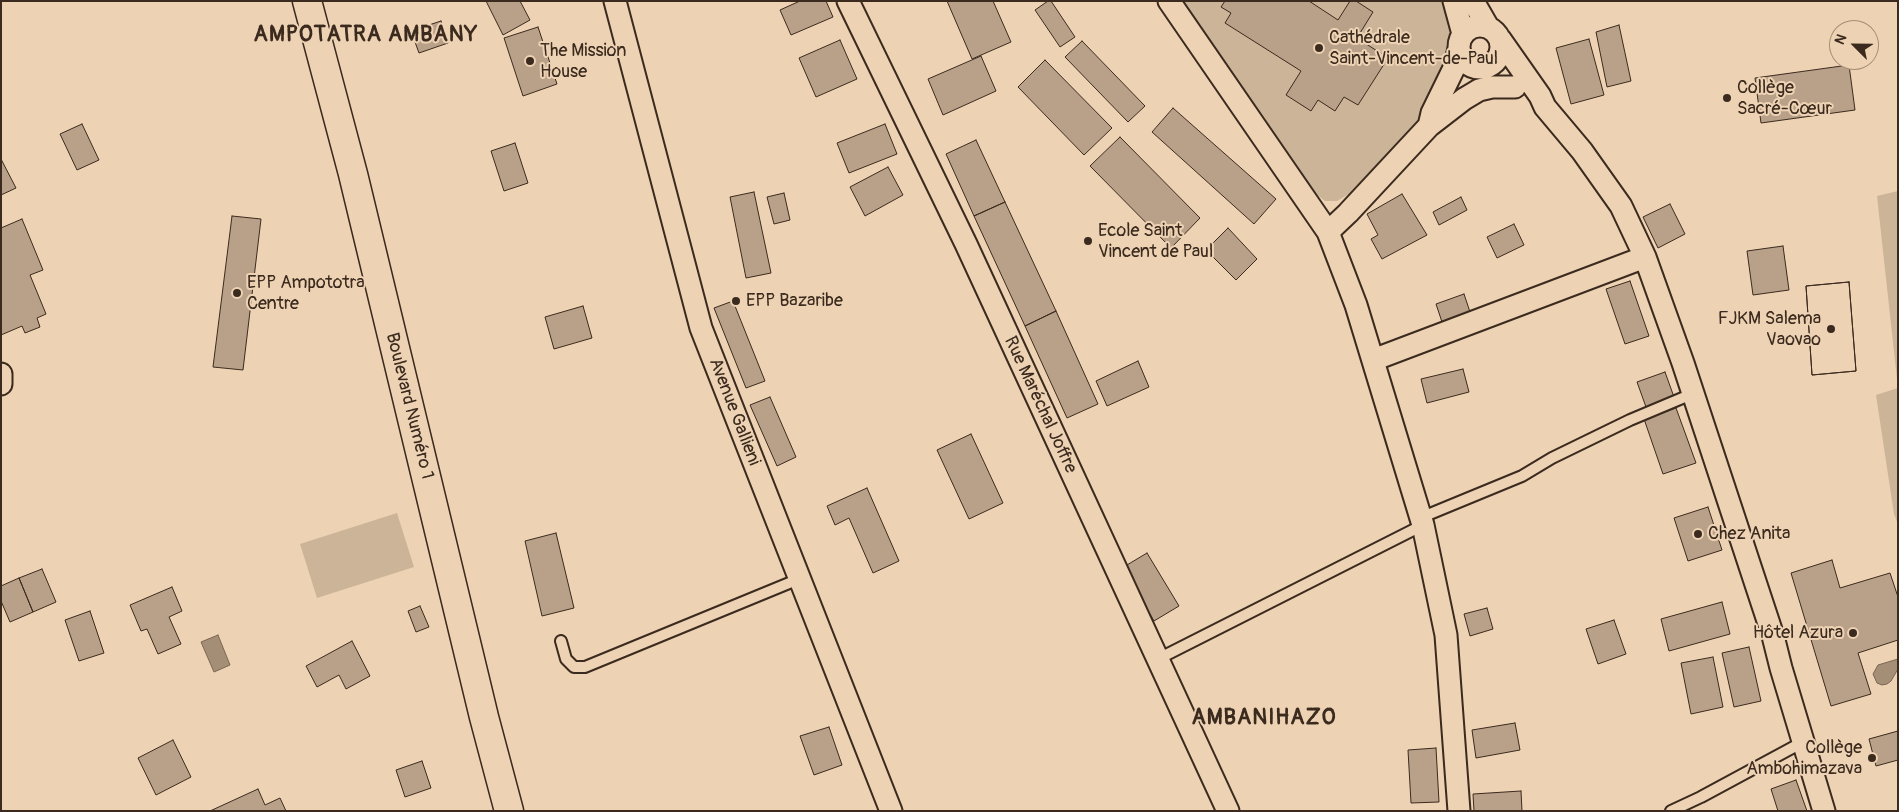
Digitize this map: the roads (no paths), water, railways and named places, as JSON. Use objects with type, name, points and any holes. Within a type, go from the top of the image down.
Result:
[{"type":"main road","name":"Boulevard Numéro 1","points":[[307,1],[353,174],[484,717],[509,811]]},
{"type":"street","name":"Avenue Gallieni","points":[[615,1],[701,328],[891,811]]},
{"type":"street","name":"Rue Maréchal Joffre","points":[[848,1],[966,244],[1228,811]]},
{"type":"street","points":[[1169,1],[1328,232],[1356,305],[1421,522],[1446,635],[1459,811]]},
{"type":"street","points":[[1429,126],[1432,114],[1455,66],[1461,41],[1474,26],[1494,33],[1501,50],[1499,56],[1491,65],[1484,67],[1474,67],[1464,60],[1461,41],[1454,1]]},
{"type":"street","points":[[1473,1],[1540,96],[1545,107],[1582,151],[1621,206],[1645,257],[1683,363],[1772,636],[1824,811]]},
{"type":"street","points":[[1484,67],[1515,87],[1533,102],[1545,107]]},
{"type":"street","points":[[1464,99],[1484,67]]},
{"type":"street","points":[[1328,232],[1429,126],[1479,90],[1492,87],[1515,87]]},
{"type":"street","points":[[1373,360],[1645,257]]},
{"type":"street","points":[[1,374],[1,384]]},
{"type":"lane","points":[[1158,659],[1421,522],[1522,476],[1552,458],[1621,424],[1692,394]]},
{"type":"lane","points":[[561,641],[566,658],[574,668],[585,668],[799,580]]},
{"type":"lane","points":[[1671,811],[1803,742]]},
{"type":"place","name":"Cathédrale Saint-Vincent-de-Paul","points":[[1319,48]]},
{"type":"place","name":"The Mission House","points":[[530,61]]},
{"type":"place","name":"Collège Sacré-Cœur","points":[[1727,98]]},
{"type":"place","name":"Ecole Saint Vincent de Paul","points":[[1088,241]]},
{"type":"place","name":"EPP Ampototra Centre","points":[[237,293]]},
{"type":"place","name":"EPP Bazaribe","points":[[736,301]]},
{"type":"place","name":"FJKM Salema Vaovao","points":[[1831,329]]},
{"type":"place","name":"Chez Anita","points":[[1698,534]]},
{"type":"place","name":"Hôtel Azura","points":[[1853,633]]},
{"type":"place","name":"Collège Ambohimazava","points":[[1872,758]]},
{"type":"district","name":"AMPOTATRA AMBANY","points":[[366,35]]},
{"type":"district","name":"AMBANIHAZO","points":[[1264,718]]}]
